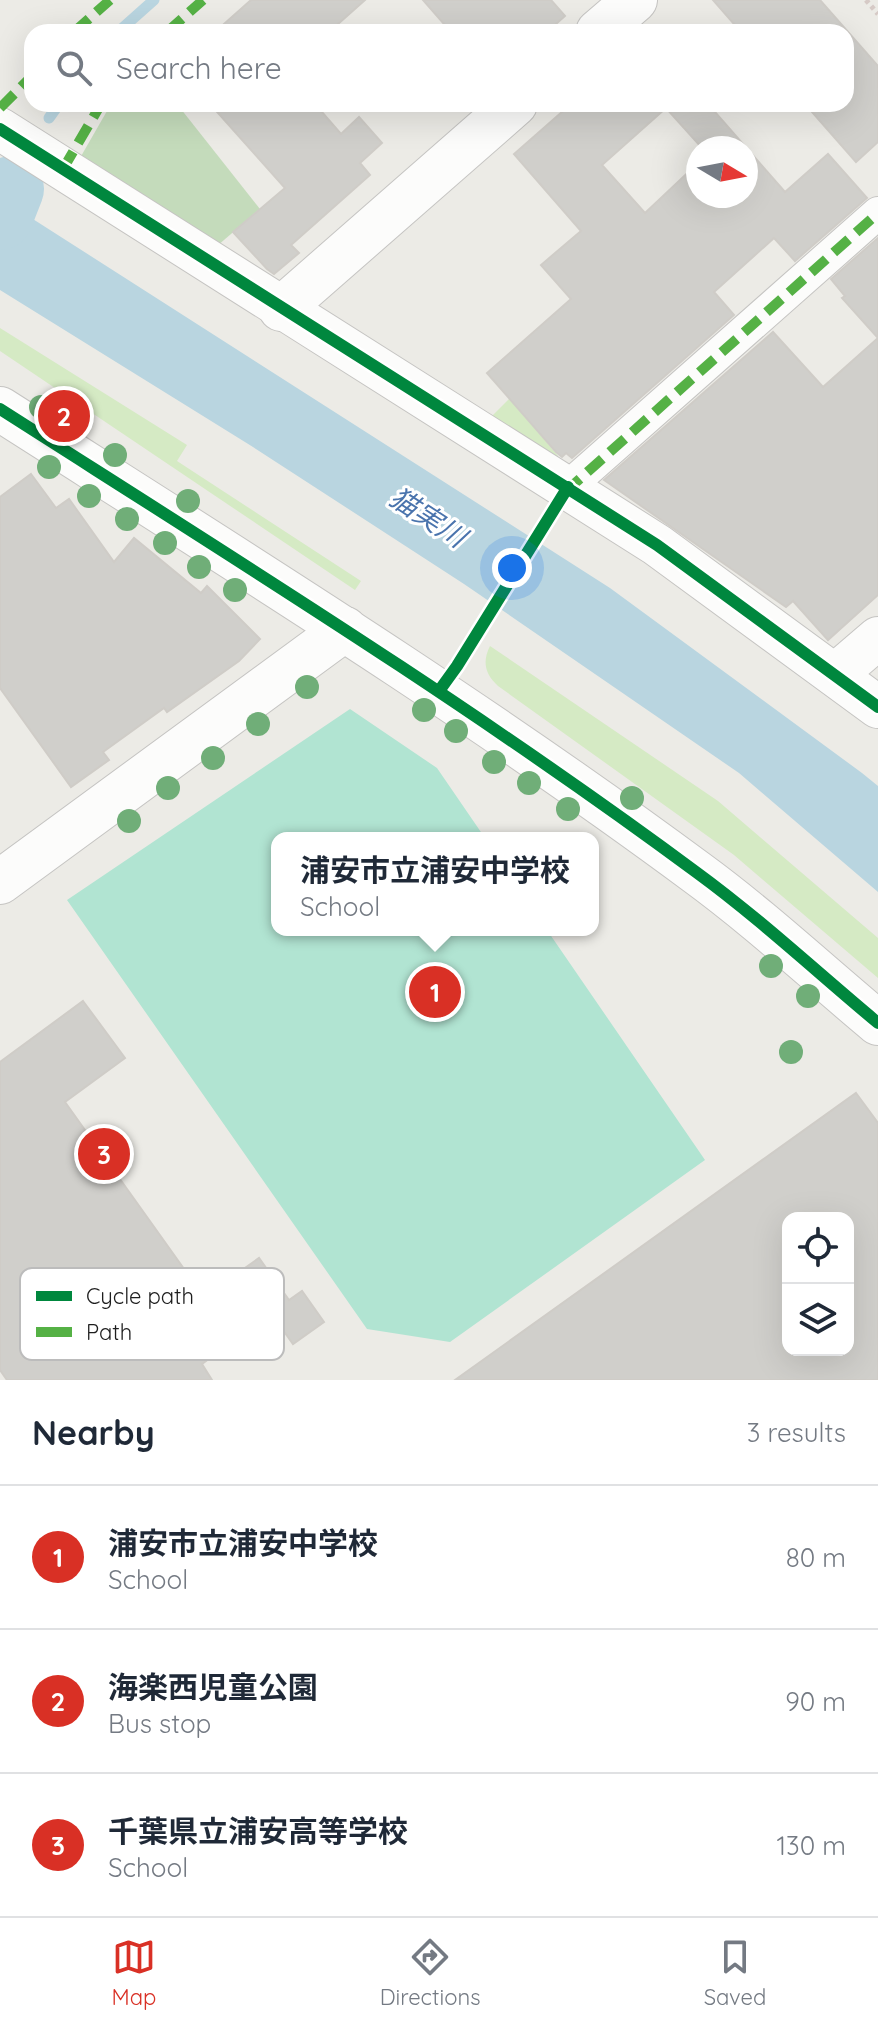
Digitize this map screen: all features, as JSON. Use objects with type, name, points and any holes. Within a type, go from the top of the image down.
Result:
[{"type":"street","points":[[607,24],[635,0]]},
{"type":"street","points":[[281,309],[506,112]]},
{"type":"street","points":[[0,129],[657,545],[878,707]]},
{"type":"street","points":[[568,487],[878,213]]},
{"type":"street","points":[[0,409],[527,749],[700,874],[878,1023]]},
{"type":"street","points":[[0,882],[345,629]]},
{"type":"street","points":[[836,674],[878,638]]},
{"type":"path","points":[[866,0],[878,14]]},
{"type":"green space","points":[[106,112],[183,112],[260,209],[217,246],[80,158]]},
{"type":"green space","points":[[0,328],[187,445],[177,461],[361,581],[355,590],[0,351]]},
{"type":"green space","points":[[510,398],[558,456],[557,458],[490,418]]},
{"type":"green space","points":[[490,646],[718,801],[878,938],[878,978],[734,855],[498,686],[486,668]]},
{"type":"green space","points":[[350,709],[437,768],[481,832],[271,832],[271,936],[551,936],[705,1160],[450,1342],[367,1329],[67,900]]},
{"type":"water","points":[[0,198],[610,588],[862,773],[878,786],[878,892],[739,773],[464,584],[253,447],[0,290]]},
{"type":"building","points":[[251,0],[365,0],[338,24],[224,24]]},
{"type":"building","points":[[423,0],[551,0],[565,16],[556,24],[444,24]]},
{"type":"building","points":[[713,0],[820,0],[841,24],[734,24]]},
{"type":"building","points":[[854,39],[878,66],[878,142],[856,162],[812,112],[854,112]]},
{"type":"building","points":[[217,112],[322,112],[341,134],[359,117],[382,143],[360,163],[370,175],[291,245],[299,253],[274,274],[233,232],[285,188]]},
{"type":"building","points":[[562,112],[662,112],[602,165],[645,213],[686,174],[686,208],[758,208],[758,161],[785,192],[828,154],[867,198],[795,261],[774,238],[714,292],[734,315],[572,458],[566,453],[562,457],[556,452],[487,373],[571,299],[541,265],[581,231],[514,154]]},
{"type":"building","points":[[670,112],[715,112],[736,136],[691,136]]},
{"type":"building","points":[[878,238],[878,338],[842,298],[845,296],[831,279]]},
{"type":"building","points":[[773,332],[823,387],[878,338],[878,595],[828,640],[793,601],[786,607],[604,480]]},
{"type":"building","points":[[31,474],[56,508],[69,499],[114,562],[134,538],[201,593],[207,586],[260,639],[239,661],[167,712],[164,708],[103,752],[109,760],[71,787],[0,688],[0,497]]},
{"type":"building","points":[[83,1001],[125,1058],[65,1102],[183,1268],[20,1268],[20,1360],[207,1360],[202,1364],[212,1380],[7,1380],[0,1370],[0,1062]]},
{"type":"building","points":[[856,1093],[878,1123],[878,1380],[455,1380]]},
{"type":"building","points":[[259,1258],[266,1268],[245,1268]]},
{"type":"building","points":[[302,1291],[324,1322],[293,1344],[284,1331],[284,1293],[289,1300]]},
{"type":"waterway","name":"猫実川","points":[[127,24],[154,0]]},
{"type":"waterway","name":"猫実川","points":[[49,118],[53,112]]},
{"type":"waterway","name":"猫実川","points":[[0,217],[11,189]]},
{"type":"marked path","points":[[83,24],[110,0]]},
{"type":"marked path","points":[[176,24],[203,0]]},
{"type":"marked path","points":[[0,108],[24,84]]},
{"type":"marked path","points":[[63,169],[96,112]]},
{"type":"marked path","points":[[565,492],[878,213]]},
{"type":"cycle path","points":[[0,129],[657,545],[878,707]]},
{"type":"cycle path","points":[[0,409],[352,634],[526,751],[719,890],[878,1023]]},
{"type":"cycle path","points":[[439,691],[568,487]]},
{"type":"place","name":"海楽西児童公園","points":[[64,416]]},
{"type":"place","name":"浦安市立浦安中学校","points":[[435,992]]},
{"type":"place","name":"千葉県立浦安高等学校","points":[[104,1154]]}]
